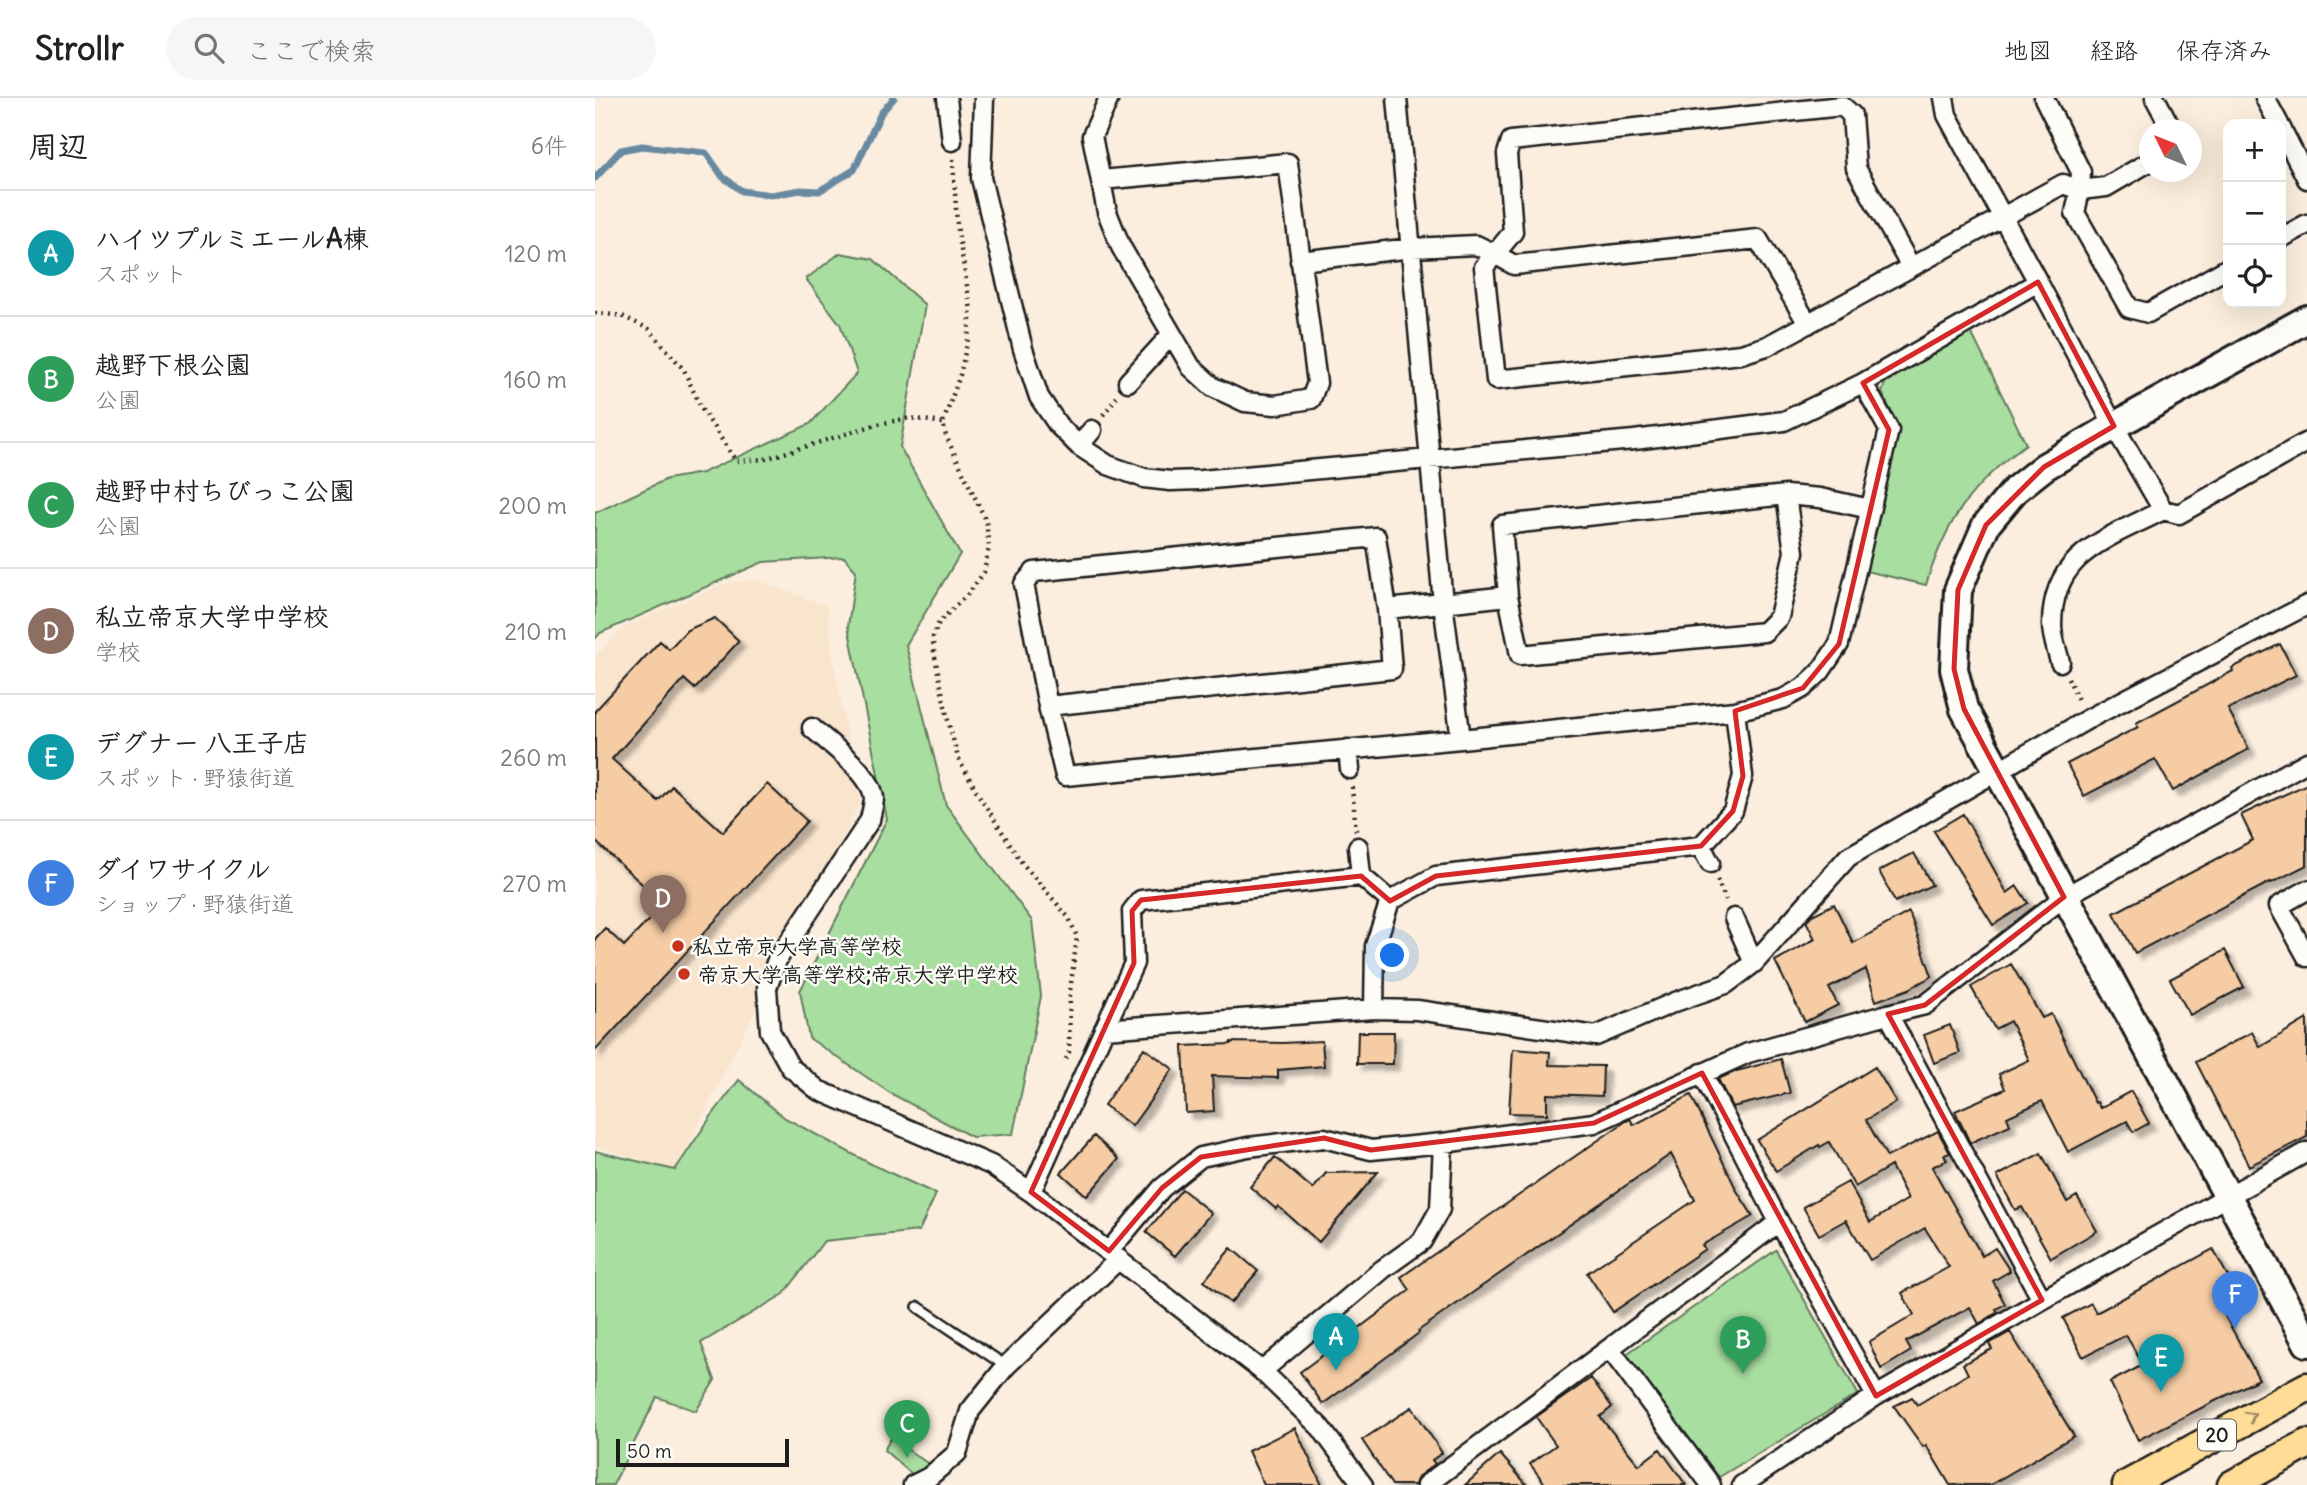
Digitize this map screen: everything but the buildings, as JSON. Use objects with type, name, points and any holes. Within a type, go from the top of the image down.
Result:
[{"type":"main road","name":"20","points":[[2127,1485],[2307,1387]]},
{"type":"main road","name":"20","points":[[2232,1485],[2307,1444]]},
{"type":"street","points":[[947,98],[952,141]]},
{"type":"street","points":[[984,98],[981,178],[1023,349],[1039,397],[1058,425],[1079,446],[1108,465],[1144,478],[1170,481],[1432,460],[1634,440],[1784,421],[1863,383],[2038,282]]},
{"type":"street","points":[[1101,180],[1288,163],[1317,383],[1311,399],[1275,405],[1245,402],[1213,387],[1191,367],[1121,247],[1107,212],[1092,136],[1109,98]]},
{"type":"street","points":[[1397,98],[1443,603],[1461,739]]},
{"type":"street","points":[[1944,98],[1947,115],[2114,426],[2163,510]]},
{"type":"street","points":[[2044,98],[2081,172],[2075,213],[2129,308],[2148,313],[2223,271]]},
{"type":"street","points":[[2155,98],[2166,119]]},
{"type":"street","points":[[2265,98],[2276,119]]},
{"type":"street","points":[[1911,267],[1856,168],[1852,115],[1842,106],[1511,141],[1507,154],[1513,232],[1484,267],[1496,380],[1741,354],[1767,346],[2063,184],[2080,190],[2106,187],[2139,168]]},
{"type":"street","points":[[2286,138],[2307,179]]},
{"type":"street","points":[[2286,235],[2307,224]]},
{"type":"street","points":[[1300,261],[1412,248],[1476,245],[1514,265],[1758,239],[1808,324]]},
{"type":"street","points":[[2307,319],[2114,426],[2044,467],[2015,490],[1986,525],[1958,590],[1954,669],[1963,709],[2307,1343]]},
{"type":"street","points":[[1128,382],[1171,335]]},
{"type":"street","points":[[1048,706],[1392,669],[1387,609],[1376,537],[1034,572],[1024,584],[1048,706],[1065,776],[1735,711],[1783,699],[1803,688],[1820,672],[1839,644],[1889,430],[1863,383]]},
{"type":"street","points":[[1079,446],[1092,430]]},
{"type":"street","points":[[2060,662],[2052,627],[2054,600],[2061,577],[2080,554],[2163,510],[2179,514],[2307,443]]},
{"type":"street","points":[[1786,495],[1794,552],[1779,617],[1764,632],[1520,655],[1508,596],[1502,525],[1786,495],[1819,498],[1870,509]]},
{"type":"street","points":[[1387,609],[1508,596]]},
{"type":"street","points":[[1104,1029],[1374,1010],[1417,1010],[1596,1036],[1675,1002],[1726,984],[1754,963],[1848,856],[2088,719],[2307,605]]},
{"type":"street","points":[[1374,1010],[1375,946],[1390,901],[1436,876],[1701,846],[1734,811],[1743,776],[1735,711]]},
{"type":"street","points":[[813,728],[871,784],[874,799],[870,820],[777,960],[767,988],[770,1031],[790,1067],[818,1090],[991,1165],[1031,1192],[1262,1371],[1320,1427],[1363,1485]]},
{"type":"street","points":[[1348,750],[1350,769]]},
{"type":"street","points":[[913,1485],[929,1477],[957,1454],[970,1410],[1006,1366],[1114,1255],[1162,1188],[1201,1157],[1248,1147],[1324,1138],[1371,1150],[1594,1123],[1748,1053],[1925,1006],[2064,897],[2307,762]]},
{"type":"street","points":[[1701,846],[1710,863]]},
{"type":"street","points":[[1358,847],[1361,876],[1390,901]]},
{"type":"street","points":[[1031,1192],[1134,963],[1132,911],[1141,900],[1361,876]]},
{"type":"street","points":[[2307,890],[2279,906],[2307,957]]},
{"type":"street","points":[[1734,918],[1754,963]]},
{"type":"street","points":[[1888,1014],[2042,1300]]},
{"type":"street","points":[[1702,1073],[1779,1222],[1876,1396]]},
{"type":"street","points":[[1262,1371],[1383,1269],[1422,1241],[1440,1209],[1443,1143]]},
{"type":"street","points":[[1742,1485],[1876,1396],[2307,1152]]},
{"type":"street","points":[[1426,1485],[1779,1222]]},
{"type":"street","points":[[1610,1349],[1711,1485]]},
{"type":"lane","points":[[918,1307],[1006,1366]]},
{"type":"path","points":[[952,141],[957,225],[971,310],[960,375],[943,423],[946,436],[986,522],[989,547],[983,572],[969,593],[939,622],[933,637],[934,652],[958,758],[1022,863],[1069,918],[1077,937],[1070,991],[1069,1052]]},
{"type":"path","points":[[595,313],[622,316],[649,329],[684,370],[701,408],[736,461],[765,459],[878,424],[910,418],[943,423]]},
{"type":"path","points":[[1092,430],[1128,382]]},
{"type":"path","points":[[2060,662],[2088,719]]},
{"type":"path","points":[[1350,769],[1358,847]]},
{"type":"path","points":[[1710,863],[1734,918]]},
{"type":"highlighted area","points":[[2038,282],[2114,426],[2044,467],[1986,525],[1958,590],[1954,669],[1964,709],[2064,897],[1925,1005],[1888,1014],[2042,1300],[1876,1396],[1702,1073],[1594,1123],[1371,1150],[1324,1138],[1201,1157],[1162,1188],[1109,1251],[1031,1192],[1134,963],[1132,911],[1141,900],[1361,876],[1390,901],[1436,876],[1701,846],[1733,811],[1743,776],[1735,711],[1803,688],[1839,644],[1889,430],[1863,383]]},
{"type":"shaded area","name":"帝京大学高等学校;帝京大学中学校","points":[[756,580],[827,606],[833,659],[860,802],[675,1170],[595,1146],[595,657],[623,628],[723,584]]},
{"type":"green space","points":[[840,253],[873,259],[925,305],[900,447],[960,554],[906,645],[946,805],[1032,921],[1041,996],[1013,1134],[972,1137],[890,1093],[809,1038],[800,991],[887,819],[848,626],[856,571],[844,557],[763,562],[600,633],[595,639],[595,513],[667,479],[702,473],[810,424],[857,373],[840,324],[806,279]]},
{"type":"green space","points":[[1970,330],[2026,444],[1990,474],[1963,505],[1942,541],[1926,585],[1866,571],[1898,425],[1882,393],[1887,376]]},
{"type":"green space","points":[[739,1080],[785,1118],[873,1165],[936,1194],[919,1231],[824,1241],[784,1294],[701,1343],[715,1380],[696,1411],[657,1397],[613,1485],[595,1485],[595,1151],[675,1170]]},
{"type":"green space","points":[[1776,1250],[1858,1394],[1719,1477],[1625,1355]]},
{"type":"green space","points":[[891,1438],[933,1467],[913,1475],[884,1450]]},
{"type":"waterway","points":[[595,178],[621,150],[642,146],[706,153],[723,177],[742,191],[771,195],[801,190],[819,191],[854,170],[881,113],[894,98]]},
{"type":"place","name":"私立帝京大学中学校","points":[[663,933]]},
{"type":"place","name":"私立帝京大学高等学校","points":[[678,946]]},
{"type":"place","name":"帝京大学高等学校;帝京大学中学校","points":[[684,974]]},
{"type":"place","name":"ダイワサイクル","points":[[2235,1329]]},
{"type":"place","name":"ハイツプルミエールA棟","points":[[1336,1371]]},
{"type":"place","name":"越野下根公園","points":[[1743,1374]]},
{"type":"place","name":"デグナー 八王子店","points":[[2161,1392]]},
{"type":"place","name":"越野中村ちびっこ公園","points":[[907,1458]]}]
